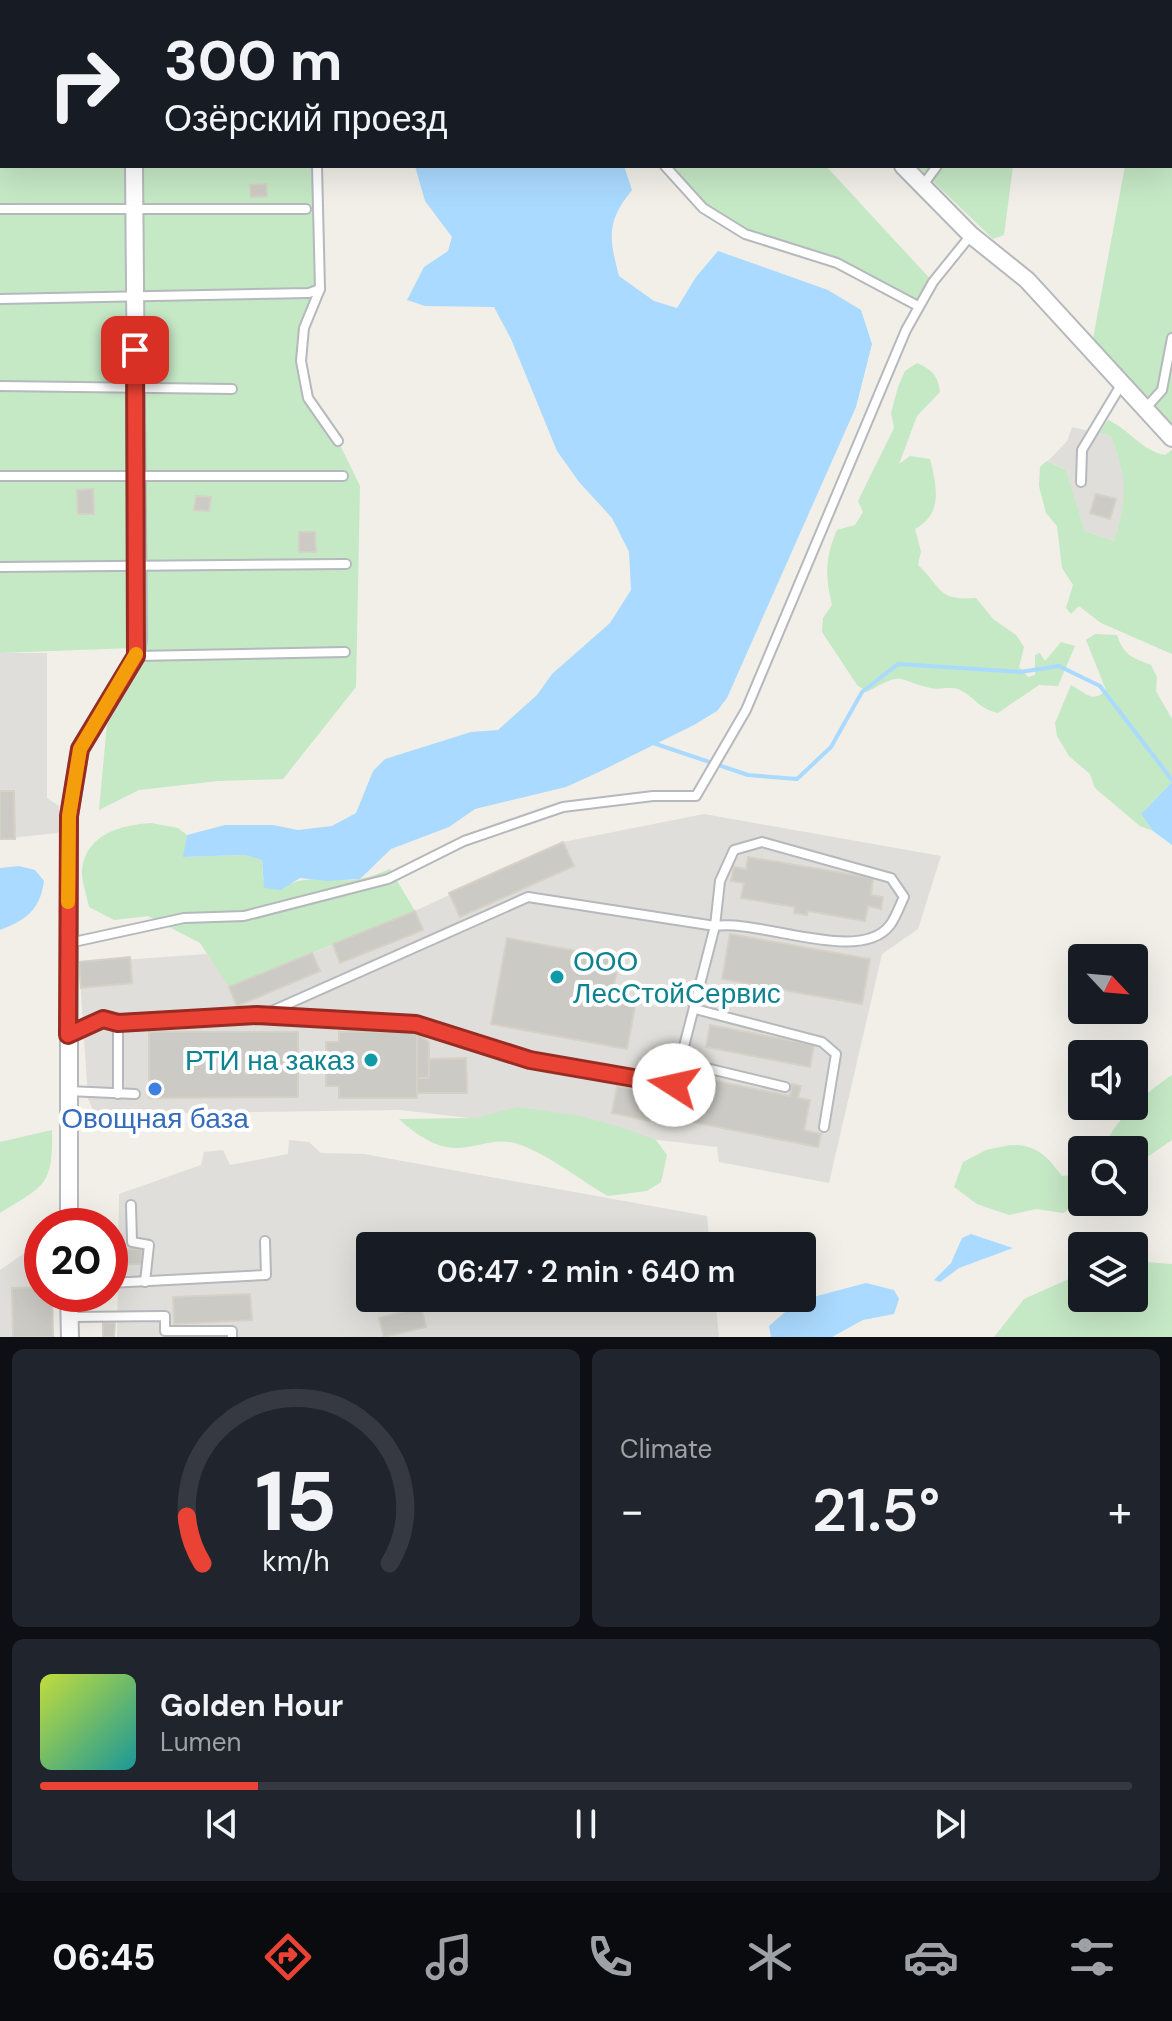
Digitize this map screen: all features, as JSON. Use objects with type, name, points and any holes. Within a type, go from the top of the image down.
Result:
[{"type":"street","points":[[69,1208],[69,816],[80,749],[136,656],[134,168]]},
{"type":"street","points":[[905,168],[971,235],[1027,280],[1172,438]]},
{"type":"street","points":[[69,1312],[70,1337]]},
{"type":"lane","points":[[317,168],[320,289],[304,328],[301,361],[308,398],[338,441]]},
{"type":"lane","points":[[667,168],[703,208],[745,234],[837,263],[918,306]]},
{"type":"lane","points":[[923,186],[936,168]]},
{"type":"lane","points":[[0,209],[306,209]]},
{"type":"lane","points":[[68,943],[184,918],[244,916],[388,879],[464,841],[563,807],[653,796],[696,796],[746,710],[821,526],[918,306],[971,235]]},
{"type":"lane","points":[[0,299],[135,299],[309,293],[320,289]]},
{"type":"lane","points":[[1144,411],[1162,390],[1172,338]]},
{"type":"lane","points":[[1081,482],[1082,450],[1121,385]]},
{"type":"lane","points":[[0,386],[232,389]]},
{"type":"lane","points":[[0,476],[343,476]]},
{"type":"lane","points":[[0,567],[346,564]]},
{"type":"lane","points":[[136,656],[345,652]]},
{"type":"lane","points":[[68,1035],[103,1019],[118,1023],[263,1015],[416,1024],[530,1060],[674,1085],[715,926],[720,881],[734,850],[762,842],[891,878],[904,897],[890,926],[867,941],[838,942],[733,923],[715,926],[528,897],[263,1015]]},
{"type":"lane","points":[[695,1009],[822,1042],[836,1054],[824,1127]]},
{"type":"lane","points":[[118,1023],[118,1094]]},
{"type":"lane","points":[[681,1062],[785,1087]]},
{"type":"lane","points":[[68,1091],[135,1094]]},
{"type":"lane","points":[[131,1205],[132,1242],[149,1245],[145,1282]]},
{"type":"lane","points":[[128,1282],[266,1275],[265,1241]]},
{"type":"lane","points":[[69,1317],[165,1316],[165,1331],[232,1331],[232,1337]]},
{"type":"shaded area","points":[[1072,427],[1111,436],[1125,477],[1126,500],[1114,541],[1085,531],[1066,470],[1048,461],[1067,441]]},
{"type":"shaded area","points":[[0,653],[47,653],[47,798],[59,806],[59,833],[0,839]]},
{"type":"shaded area","points":[[704,814],[941,856],[918,929],[882,954],[829,1183],[719,1162],[717,1147],[401,1110],[95,1114],[88,1099],[79,963],[207,954],[230,987],[415,911],[563,842]]},
{"type":"shaded area","points":[[289,1140],[309,1142],[321,1153],[364,1154],[707,1216],[709,1232],[356,1232],[356,1312],[716,1312],[719,1337],[117,1337],[117,1312],[128,1312],[128,1208],[119,1208],[119,1194],[201,1165],[204,1152],[223,1150],[230,1165],[288,1154]]},
{"type":"shaded area","points":[[24,1253],[24,1312],[47,1312],[53,1337],[0,1337],[0,1270]]},
{"type":"green space","points":[[0,168],[317,168],[320,289],[304,328],[301,361],[308,398],[338,441],[360,486],[356,687],[283,779],[218,781],[139,790],[99,810],[107,724],[146,654],[132,648],[0,653]]},
{"type":"green space","points":[[667,168],[828,168],[933,282],[918,306],[837,263],[745,234],[703,208]]},
{"type":"green space","points":[[919,168],[1013,168],[1004,235],[993,239]]},
{"type":"green space","points":[[1125,168],[1172,168],[1172,430],[1092,344]]},
{"type":"green space","points":[[917,363],[933,374],[940,392],[917,416],[899,464],[910,456],[930,459],[935,480],[934,508],[924,523],[915,529],[921,551],[918,565],[941,591],[954,597],[976,598],[993,619],[1016,635],[1024,647],[1019,667],[1028,677],[1035,675],[1035,655],[1040,653],[1045,661],[1061,642],[1075,646],[1058,686],[1039,685],[998,713],[958,689],[935,689],[900,679],[888,681],[867,692],[857,685],[822,632],[823,618],[832,605],[827,567],[833,540],[837,530],[855,525],[863,512],[858,501],[894,428],[891,413],[898,387],[905,371]]},
{"type":"green space","points":[[1108,420],[1157,453],[1165,455],[1172,450],[1172,654],[1101,623],[1079,606],[1071,614],[1066,608],[1073,585],[1062,568],[1057,526],[1046,513],[1039,486],[1040,467],[1047,461],[1066,470],[1085,531],[1114,541],[1122,512],[1124,488],[1111,436],[1099,433]]},
{"type":"green space","points":[[1095,634],[1117,635],[1130,655],[1151,665],[1157,677],[1156,691],[1172,719],[1172,782],[1141,814],[1153,831],[1140,826],[1095,788],[1090,774],[1069,756],[1057,736],[1055,723],[1071,685],[1093,697],[1106,690],[1086,640]]},
{"type":"green space","points":[[151,823],[178,828],[187,835],[184,857],[244,855],[262,860],[263,880],[281,890],[309,879],[360,879],[390,869],[415,911],[229,987],[200,943],[148,916],[114,920],[89,907],[82,869],[91,847],[98,839],[118,829]]},
{"type":"green space","points":[[1172,1075],[1172,1140],[1148,1156],[1148,1136],[1110,1136],[1121,1120],[1148,1120],[1148,1094]]},
{"type":"green space","points":[[518,1107],[581,1116],[656,1140],[667,1155],[661,1182],[647,1191],[608,1196],[554,1161],[518,1144],[502,1142],[450,1148],[426,1139],[399,1119],[476,1118]]},
{"type":"green space","points":[[52,1130],[51,1163],[43,1182],[0,1213],[0,1142]]},
{"type":"green space","points":[[1019,1145],[1040,1153],[1062,1176],[1068,1175],[1068,1210],[1063,1213],[1036,1209],[1009,1215],[977,1204],[954,1187],[963,1162],[986,1150]]},
{"type":"green space","points":[[1148,1262],[1172,1264],[1172,1337],[994,1337],[1024,1299],[1068,1279],[1068,1312],[1148,1312]]},
{"type":"water","points":[[416,168],[625,168],[632,190],[614,221],[613,251],[619,276],[654,301],[677,308],[696,277],[718,251],[828,290],[861,310],[872,344],[856,407],[727,698],[717,711],[566,787],[475,809],[449,827],[391,849],[360,879],[327,881],[300,878],[281,890],[264,888],[262,860],[244,855],[183,857],[187,835],[225,825],[273,825],[298,830],[332,826],[356,813],[373,771],[385,759],[471,732],[498,730],[537,695],[552,674],[610,623],[631,590],[629,552],[612,518],[579,482],[557,451],[511,339],[494,307],[425,306],[407,300],[424,267],[448,251],[452,237],[425,201]]},
{"type":"water","points":[[1172,782],[1172,845],[1153,831],[1141,814]]},
{"type":"water","points":[[19,866],[35,870],[44,881],[42,891],[30,913],[0,930],[0,868]]},
{"type":"water","points":[[971,1234],[1013,1248],[959,1268],[940,1282],[934,1280],[951,1263],[962,1238]]},
{"type":"water","points":[[866,1283],[894,1290],[899,1299],[894,1314],[863,1320],[832,1337],[771,1337],[769,1326],[785,1312],[816,1312],[816,1296]]},
{"type":"building","points":[[266,184],[267,196],[251,197],[250,185]]},
{"type":"building","points":[[93,489],[94,514],[78,514],[77,490]]},
{"type":"building","points":[[1096,494],[1116,499],[1110,519],[1090,513]]},
{"type":"building","points":[[196,496],[211,497],[209,511],[194,510]]},
{"type":"building","points":[[299,532],[315,532],[316,552],[299,552]]},
{"type":"building","points":[[0,791],[14,791],[15,839],[0,839]]},
{"type":"building","points":[[563,842],[574,866],[460,917],[449,893]]},
{"type":"building","points":[[748,857],[873,878],[871,895],[883,897],[881,909],[868,906],[865,921],[808,911],[807,915],[794,913],[795,907],[741,898],[744,883],[731,881],[734,867],[746,869]]},
{"type":"building","points":[[415,911],[423,930],[340,963],[333,944]]},
{"type":"building","points":[[730,934],[870,959],[862,1004],[722,979]]},
{"type":"building","name":"ООО ЛесСтойСервис","points":[[507,938],[619,959],[612,996],[636,1001],[627,1049],[491,1024]]},
{"type":"building","points":[[312,953],[320,971],[237,1006],[229,987]]},
{"type":"building","points":[[130,957],[132,983],[81,988],[79,962]]},
{"type":"building","points":[[710,1025],[814,1045],[810,1067],[706,1047]]},
{"type":"building","points":[[149,1032],[298,1032],[298,1097],[149,1098]]},
{"type":"building","name":"РТИ на заказ","points":[[339,1032],[417,1032],[417,1098],[339,1098],[339,1086],[326,1086],[326,1042],[339,1042]]},
{"type":"building","points":[[417,1032],[429,1043],[429,1078],[417,1078]]},
{"type":"building","points":[[466,1058],[467,1093],[417,1093],[417,1078],[429,1078],[429,1059]]},
{"type":"building","points":[[691,1076],[790,1096],[792,1084],[801,1086],[798,1098],[810,1100],[804,1130],[821,1134],[818,1147],[682,1120]]},
{"type":"building","points":[[617,1086],[655,1094],[650,1121],[612,1113]]},
{"type":"building","points":[[128,1249],[142,1249],[142,1264],[128,1264]]},
{"type":"building","points":[[12,1288],[24,1288],[24,1312],[52,1312],[53,1337],[13,1337]]},
{"type":"building","points":[[250,1294],[252,1320],[174,1324],[173,1297]]},
{"type":"building","points":[[402,1312],[422,1312],[426,1327],[384,1337],[379,1318]]},
{"type":"building","points":[[103,1323],[115,1323],[114,1337],[103,1337]]},
{"type":"waterway","points":[[653,743],[748,775],[797,779],[831,747],[862,692],[898,664],[1020,672],[1059,666],[1100,686],[1172,780]]},
{"type":"slow traffic","points":[[68,902],[69,816],[80,749],[136,654]]},
{"type":"place","name":"ООО ЛесСтойСервис","points":[[557,977]]},
{"type":"place","name":"РТИ на заказ","points":[[371,1060]]},
{"type":"place","name":"Овощная база","points":[[155,1089]]},
{"type":"route","points":[[135,350],[138,639],[136,656],[80,749],[69,816],[68,1035],[103,1019],[118,1023],[257,1015],[416,1024],[530,1060],[674,1085]]}]
